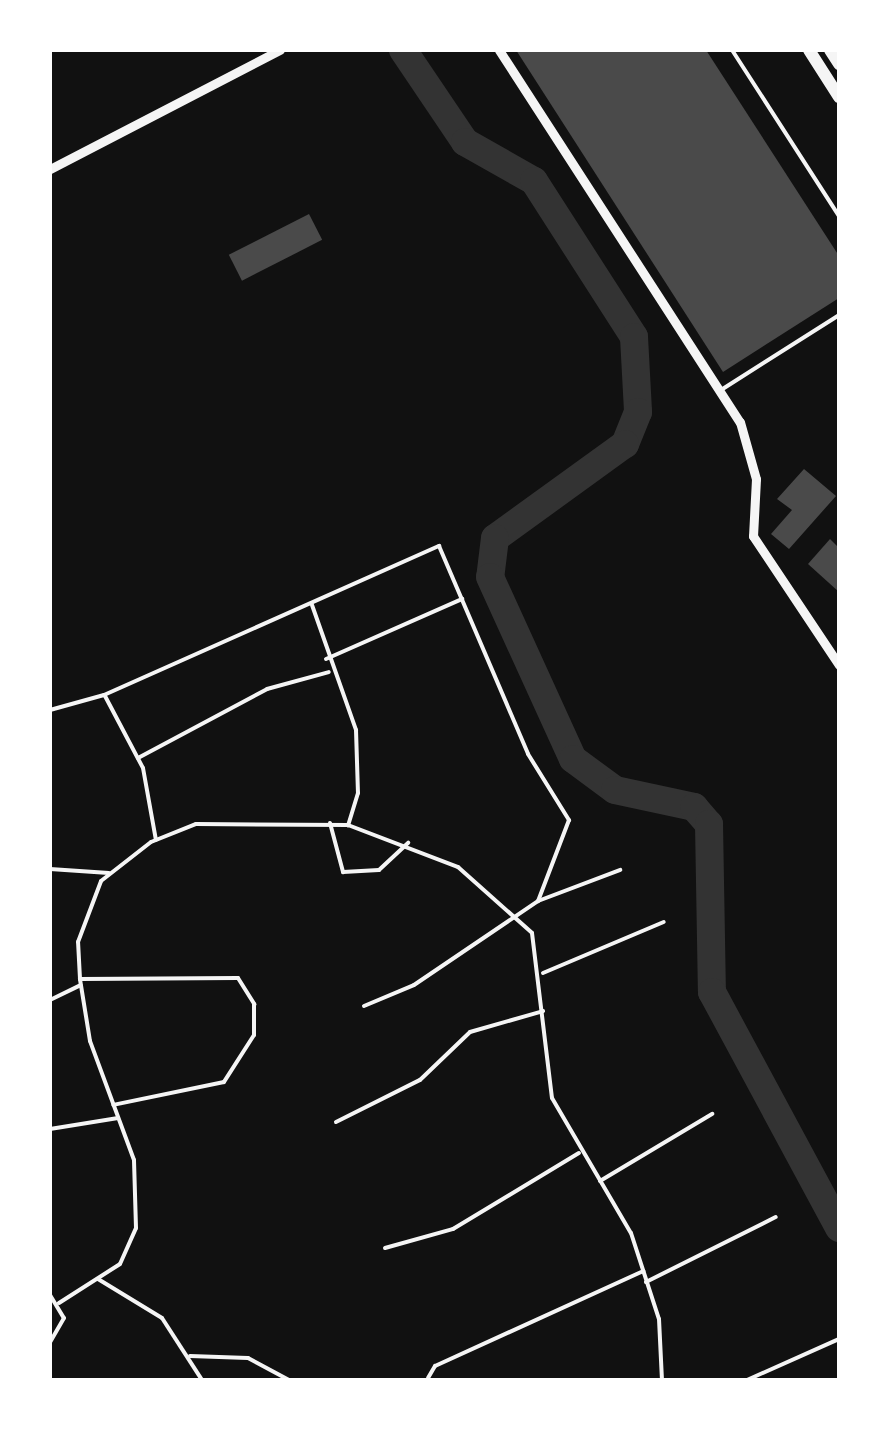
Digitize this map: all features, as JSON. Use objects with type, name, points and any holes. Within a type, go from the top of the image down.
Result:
[{"type":"highway","points":[[809,50],[839,97]]},
{"type":"highway","points":[[830,50],[839,64]]},
{"type":"street","points":[[50,169],[280,50]]},
{"type":"street","points":[[498,50],[721,390],[752,449],[753,536],[839,665]]},
{"type":"lane","points":[[732,50],[839,216]]},
{"type":"lane","points":[[721,390],[839,314]]},
{"type":"lane","points":[[50,710],[104,695],[439,546],[528,754],[569,820],[538,901]]},
{"type":"lane","points":[[326,659],[462,600]]},
{"type":"lane","points":[[312,604],[360,762],[348,825]]},
{"type":"lane","points":[[138,758],[267,689],[330,672]]},
{"type":"lane","points":[[104,695],[138,758],[156,840]]},
{"type":"lane","points":[[330,823],[343,872],[380,870],[408,842]]},
{"type":"lane","points":[[59,1303],[120,1264],[136,1228],[134,1160],[113,1105],[81,982],[78,942],[109,873],[156,840],[196,824],[348,825],[408,842],[458,867],[518,917],[542,973],[552,1098],[643,1270],[662,1380]]},
{"type":"lane","points":[[50,869],[109,873]]},
{"type":"lane","points":[[364,1006],[414,985],[538,901],[620,870]]},
{"type":"lane","points":[[542,973],[664,922]]},
{"type":"lane","points":[[50,1000],[81,982],[238,978],[254,1004],[254,1035],[224,1082],[113,1105]]},
{"type":"lane","points":[[336,1122],[420,1080],[470,1032],[544,1011]]},
{"type":"lane","points":[[599,1182],[712,1114]]},
{"type":"lane","points":[[50,1129],[118,1118]]},
{"type":"lane","points":[[385,1248],[454,1228],[579,1153]]},
{"type":"lane","points":[[646,1282],[776,1217]]},
{"type":"lane","points":[[428,1378],[434,1366],[522,1334],[643,1270]]},
{"type":"lane","points":[[98,1279],[162,1318],[202,1380]]},
{"type":"lane","points":[[50,1294],[59,1303],[61,1334],[50,1342]]},
{"type":"lane","points":[[747,1380],[839,1339]]},
{"type":"lane","points":[[190,1356],[248,1358],[289,1380]]},
{"type":"building","points":[[516,50],[706,50],[839,256],[839,298],[723,372]]},
{"type":"building","points":[[309,214],[322,240],[242,281],[229,255]]},
{"type":"building","points":[[804,469],[836,496],[789,549],[771,534],[792,510],[777,499]]},
{"type":"building","points":[[830,539],[839,548],[839,592],[808,564]]},
{"type":"waterway","points":[[403,50],[465,142],[534,181],[634,337],[638,412],[625,444],[495,538],[490,577],[573,759],[615,790],[694,807],[709,824],[712,992],[839,1228]]}]
